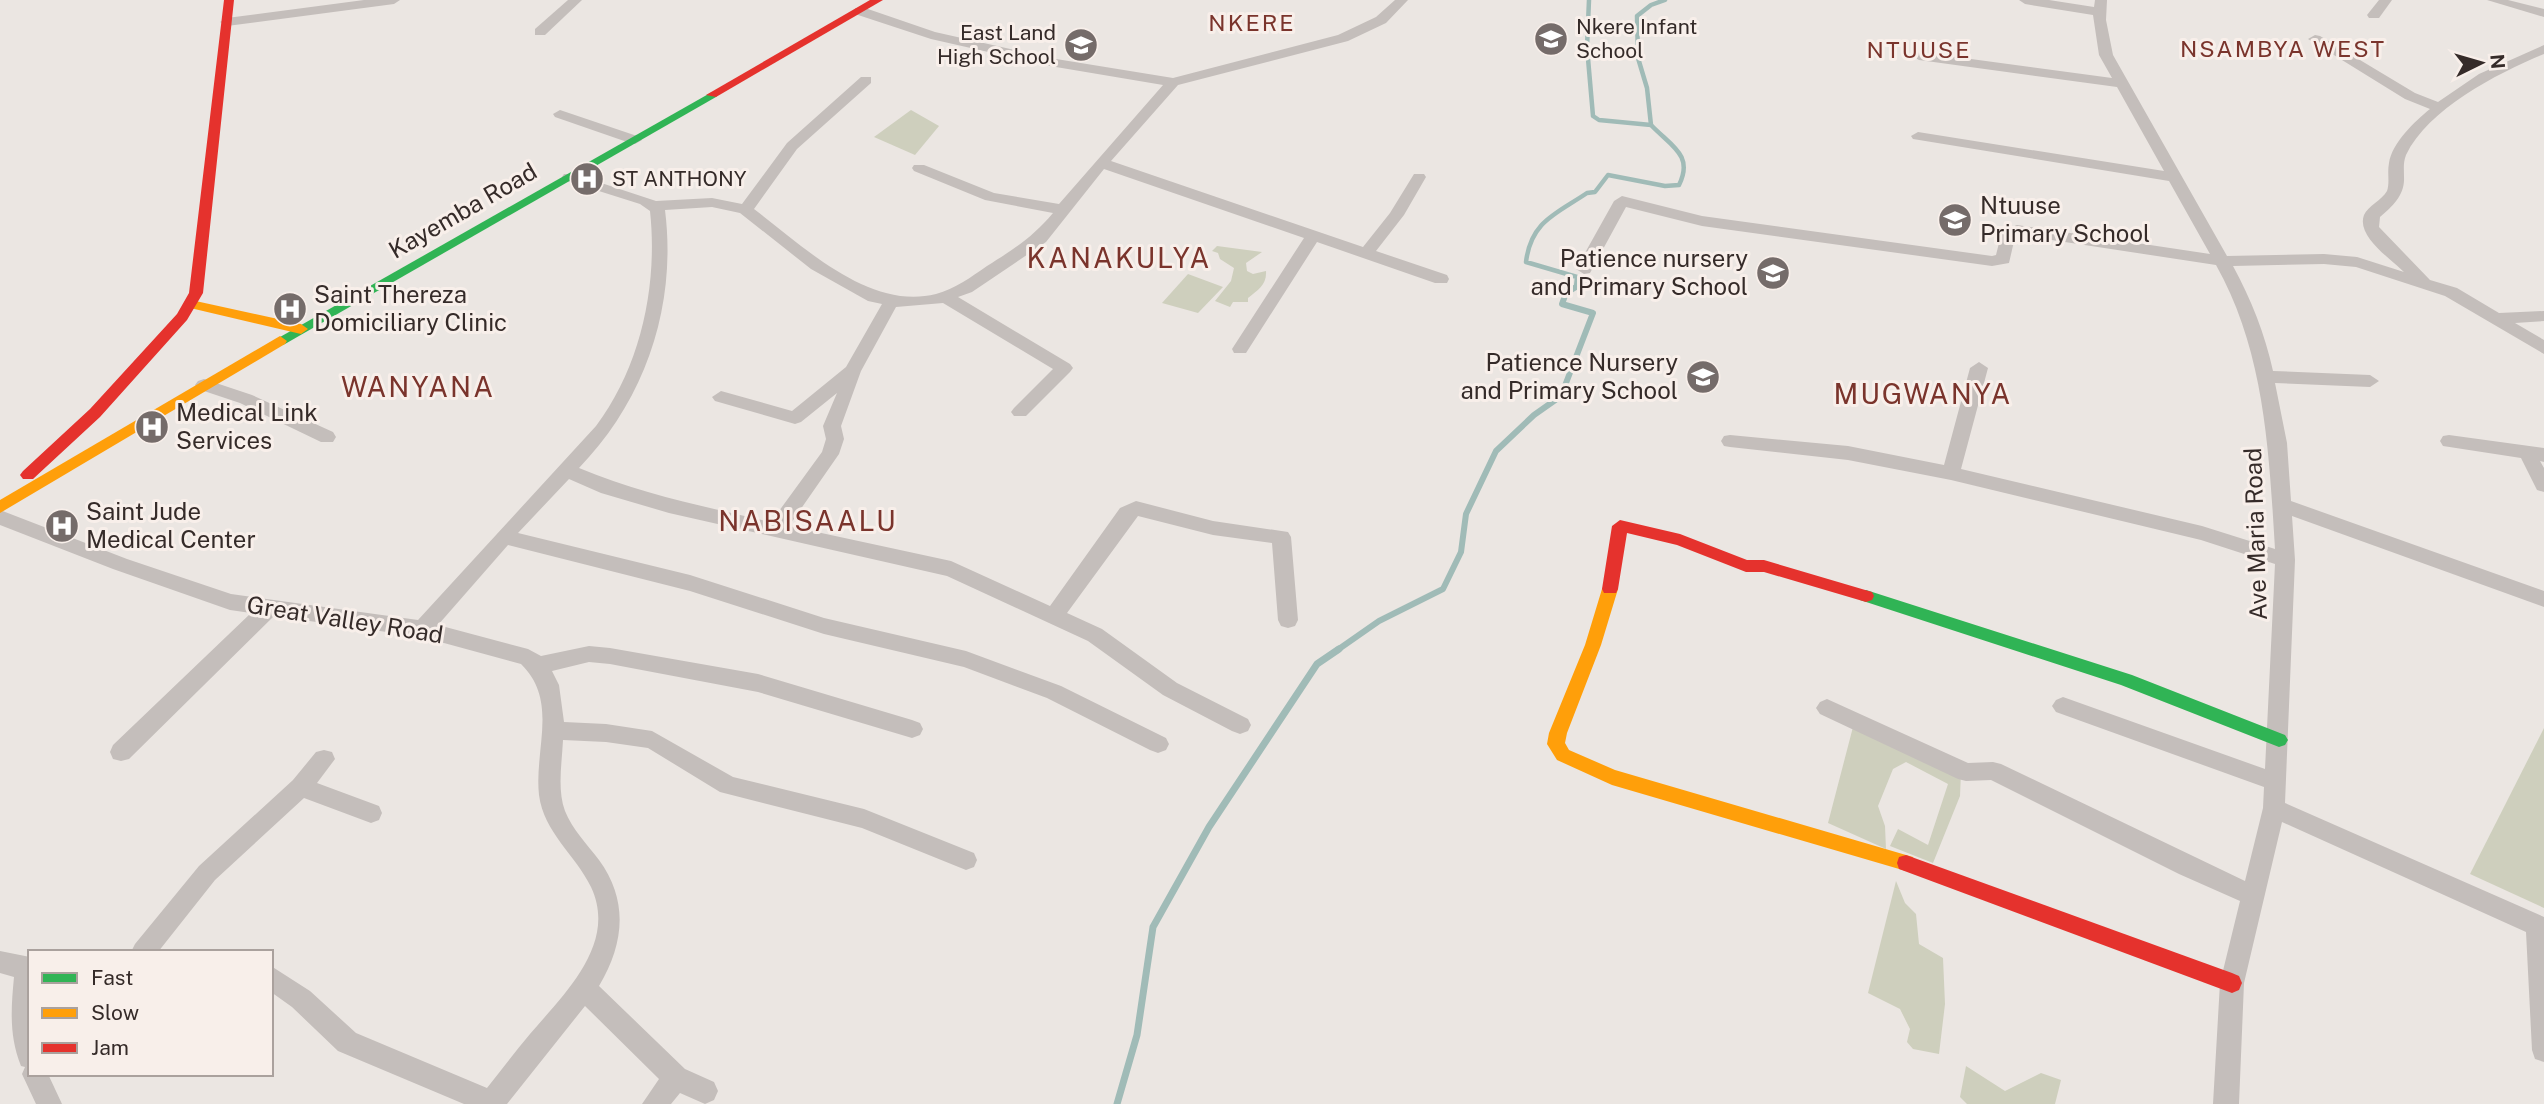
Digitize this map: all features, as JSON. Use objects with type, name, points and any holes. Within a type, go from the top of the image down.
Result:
[{"type":"street","points":[[0,500],[95,413],[158,346],[191,304],[201,267],[229,0]]},
{"type":"street","points":[[227,22],[394,0]]},
{"type":"street","points":[[540,32],[576,0]]},
{"type":"street","points":[[864,4],[931,35],[1050,62],[1173,82],[1343,38],[1381,20],[1402,0]]},
{"type":"street","points":[[2025,0],[2100,6]]},
{"type":"street","points":[[2374,15],[2386,0]]},
{"type":"street","points":[[2493,0],[2544,13]]},
{"type":"street","name":"Kayemba Road","points":[[0,507],[204,385],[635,140],[864,4]]},
{"type":"street","name":"Ave Maria Road","points":[[2100,6],[2103,45],[2120,83],[2224,261],[2247,312],[2268,377],[2277,430],[2285,560],[2276,782],[2274,808],[2232,983],[2226,1104]]},
{"type":"street","points":[[2315,39],[2410,96],[2441,108]]},
{"type":"street","points":[[2423,282],[2413,268],[2377,236],[2371,226],[2372,215],[2386,203],[2396,188],[2394,165],[2400,152],[2414,133],[2455,95],[2518,60],[2544,50]]},
{"type":"street","points":[[1919,56],[2120,83]]},
{"type":"street","points":[[745,210],[792,146],[866,80]]},
{"type":"street","points":[[569,177],[654,206],[704,202],[745,210],[817,265],[874,297],[891,302],[920,303],[966,288],[1034,244],[1173,82]]},
{"type":"street","points":[[560,114],[635,140]]},
{"type":"street","points":[[1917,136],[2177,178]]},
{"type":"street","points":[[1102,163],[1441,279]]},
{"type":"street","points":[[919,168],[990,197],[1064,210]]},
{"type":"street","points":[[1366,254],[1396,215],[1419,177]]},
{"type":"street","points":[[1584,268],[1622,201],[1702,221],[1992,261],[2003,259],[2008,234],[2017,230],[2224,261],[2347,260],[2451,292],[2544,348]]},
{"type":"street","points":[[422,629],[610,419],[646,343],[660,243],[658,214],[654,206]]},
{"type":"street","points":[[1240,349],[1313,236]]},
{"type":"street","points":[[945,297],[1065,369],[1020,412]]},
{"type":"street","points":[[775,531],[830,454],[835,439],[832,426],[852,371],[891,302]]},
{"type":"street","points":[[191,304],[301,329]]},
{"type":"street","points":[[2496,319],[2544,316]]},
{"type":"street","points":[[1951,473],[1979,368]]},
{"type":"street","points":[[721,397],[793,419],[852,371]]},
{"type":"street","points":[[2268,377],[2370,381]]},
{"type":"street","points":[[204,385],[246,400],[327,437]]},
{"type":"street","points":[[2449,441],[2535,454],[2544,485]]},
{"type":"street","points":[[1730,442],[1848,453],[1951,473],[2202,533],[2285,560]]},
{"type":"street","points":[[566,470],[608,488],[650,501],[951,569],[1095,635],[1170,689],[1240,725]]},
{"type":"street","points":[[2283,506],[2544,599]]},
{"type":"street","points":[[1054,616],[1127,513],[1136,508],[1213,528],[1281,537],[1288,620]]},
{"type":"street","name":"Great Valley Road","points":[[0,517],[120,565],[230,602],[422,629],[528,657],[539,665]]},
{"type":"street","points":[[2232,983],[1931,870],[1612,777],[1563,755],[1556,744],[1558,733],[1593,645],[1609,594],[1620,526],[1680,540],[1746,566],[1764,566],[1926,614],[2126,680],[2279,740]]},
{"type":"street","points":[[504,537],[690,583],[824,626],[966,659],[1054,692],[1158,744]]},
{"type":"street","points":[[121,752],[270,607]]},
{"type":"street","points":[[273,978],[302,999],[347,1041],[491,1103],[585,989],[608,941],[610,909],[599,879],[565,836],[555,816],[550,794],[552,706],[547,678],[539,665],[589,654],[610,656],[758,683],[912,729]]},
{"type":"street","points":[[2063,706],[2276,782]]},
{"type":"street","points":[[1827,708],[1966,772],[1985,770],[2005,776],[2187,867],[2253,896]]},
{"type":"street","points":[[552,731],[606,733],[652,740],[728,785],[864,820],[966,860]]},
{"type":"street","points":[[145,950],[207,873],[301,787],[324,759]]},
{"type":"street","points":[[301,787],[371,813]]},
{"type":"street","points":[[2274,808],[2541,928],[2544,1050]]},
{"type":"street","points":[[0,962],[28,968]]},
{"type":"street","points":[[28,976],[22,1024],[28,1050]]},
{"type":"street","points":[[585,989],[676,1078],[705,1091]]},
{"type":"street","points":[[36,1076],[49,1104]]},
{"type":"street","points":[[654,1104],[676,1078]]},
{"type":"green space","points":[[911,110],[939,126],[915,155],[874,137]]},
{"type":"green space","points":[[1217,246],[1262,252],[1246,263],[1247,271],[1253,274],[1266,271],[1263,284],[1248,298],[1248,302],[1233,302],[1230,307],[1215,301],[1231,281],[1234,268],[1212,251]]},
{"type":"green space","points":[[1188,274],[1223,287],[1198,313],[1162,303]]},
{"type":"green space","points":[[1853,727],[1961,772],[1960,796],[1933,863],[1890,846],[1898,829],[1928,845],[1948,784],[1906,762],[1893,769],[1878,806],[1885,826],[1886,849],[1828,823]]},
{"type":"green space","points":[[2544,728],[2544,908],[2470,874]]},
{"type":"green space","points":[[1896,881],[1905,903],[1916,914],[1919,944],[1943,958],[1945,1004],[1939,1054],[1913,1049],[1907,1042],[1910,1029],[1900,1009],[1868,993]]},
{"type":"green space","points":[[1966,1066],[2005,1091],[2041,1073],[2061,1080],[2055,1104],[1967,1104],[1960,1097]]},
{"type":"waterway","points":[[1589,0],[1587,47],[1593,116],[1599,120],[1651,125]]},
{"type":"waterway","points":[[1651,125],[1647,88],[1638,58],[1637,16],[1651,5],[1665,0]]},
{"type":"waterway","points":[[1576,287],[1577,277],[1526,262],[1533,237],[1547,220],[1587,193],[1595,192],[1608,175],[1665,186],[1679,185],[1683,175],[1682,158],[1673,145],[1651,125]]},
{"type":"waterway","points":[[1336,651],[1379,621],[1443,589],[1461,552],[1466,514],[1496,451],[1534,415],[1561,396],[1593,313],[1562,304],[1566,293],[1576,287]]},
{"type":"waterway","points":[[1117,1104],[1137,1035],[1153,927],[1209,827],[1317,664],[1339,649]]},
{"type":"traffic: fast","points":[[280,341],[712,95]]},
{"type":"traffic: fast","points":[[1866,596],[2126,680],[2279,740]]},
{"type":"traffic: slow","points":[[191,304],[301,329]]},
{"type":"traffic: slow","points":[[0,507],[280,341]]},
{"type":"traffic: slow","points":[[1610,589],[1593,645],[1558,733],[1556,744],[1563,755],[1612,777],[1906,863]]},
{"type":"traffic: jam","points":[[28,475],[95,413],[182,317],[196,293],[229,0]]},
{"type":"traffic: jam","points":[[712,95],[878,0]]},
{"type":"traffic: jam","points":[[1610,589],[1620,526],[1680,540],[1746,566],[1764,566],[1866,596]]},
{"type":"traffic: jam","points":[[1906,863],[2232,983]]},
{"type":"place","name":"Nkere Infant School","points":[[1551,39]]},
{"type":"place","name":"East Land High School","points":[[1081,45]]},
{"type":"place","name":"ST ANTHONY","points":[[587,179]]},
{"type":"place","name":"Ntuuse Primary School","points":[[1955,220]]},
{"type":"place","name":"Patience nursery and Primary School","points":[[1773,273]]},
{"type":"place","name":"Saint Thereza Domiciliary Clinic","points":[[290,309]]},
{"type":"place","name":"Patience Nursery and Primary School","points":[[1703,377]]},
{"type":"place","name":"Medical Link Services","points":[[152,427]]},
{"type":"place","name":"Saint Jude Medical Center","points":[[62,526]]},
{"type":"district","name":"NKERE","points":[[1252,23]]},
{"type":"district","name":"NSAMBYA WEST","points":[[2283,49]]},
{"type":"district","name":"NTUUSE","points":[[1919,50]]},
{"type":"district","name":"KANAKULYA","points":[[1119,258]]},
{"type":"district","name":"WANYANA","points":[[418,387]]},
{"type":"district","name":"MUGWANYA","points":[[1923,394]]},
{"type":"district","name":"NABISAALU","points":[[808,521]]}]
